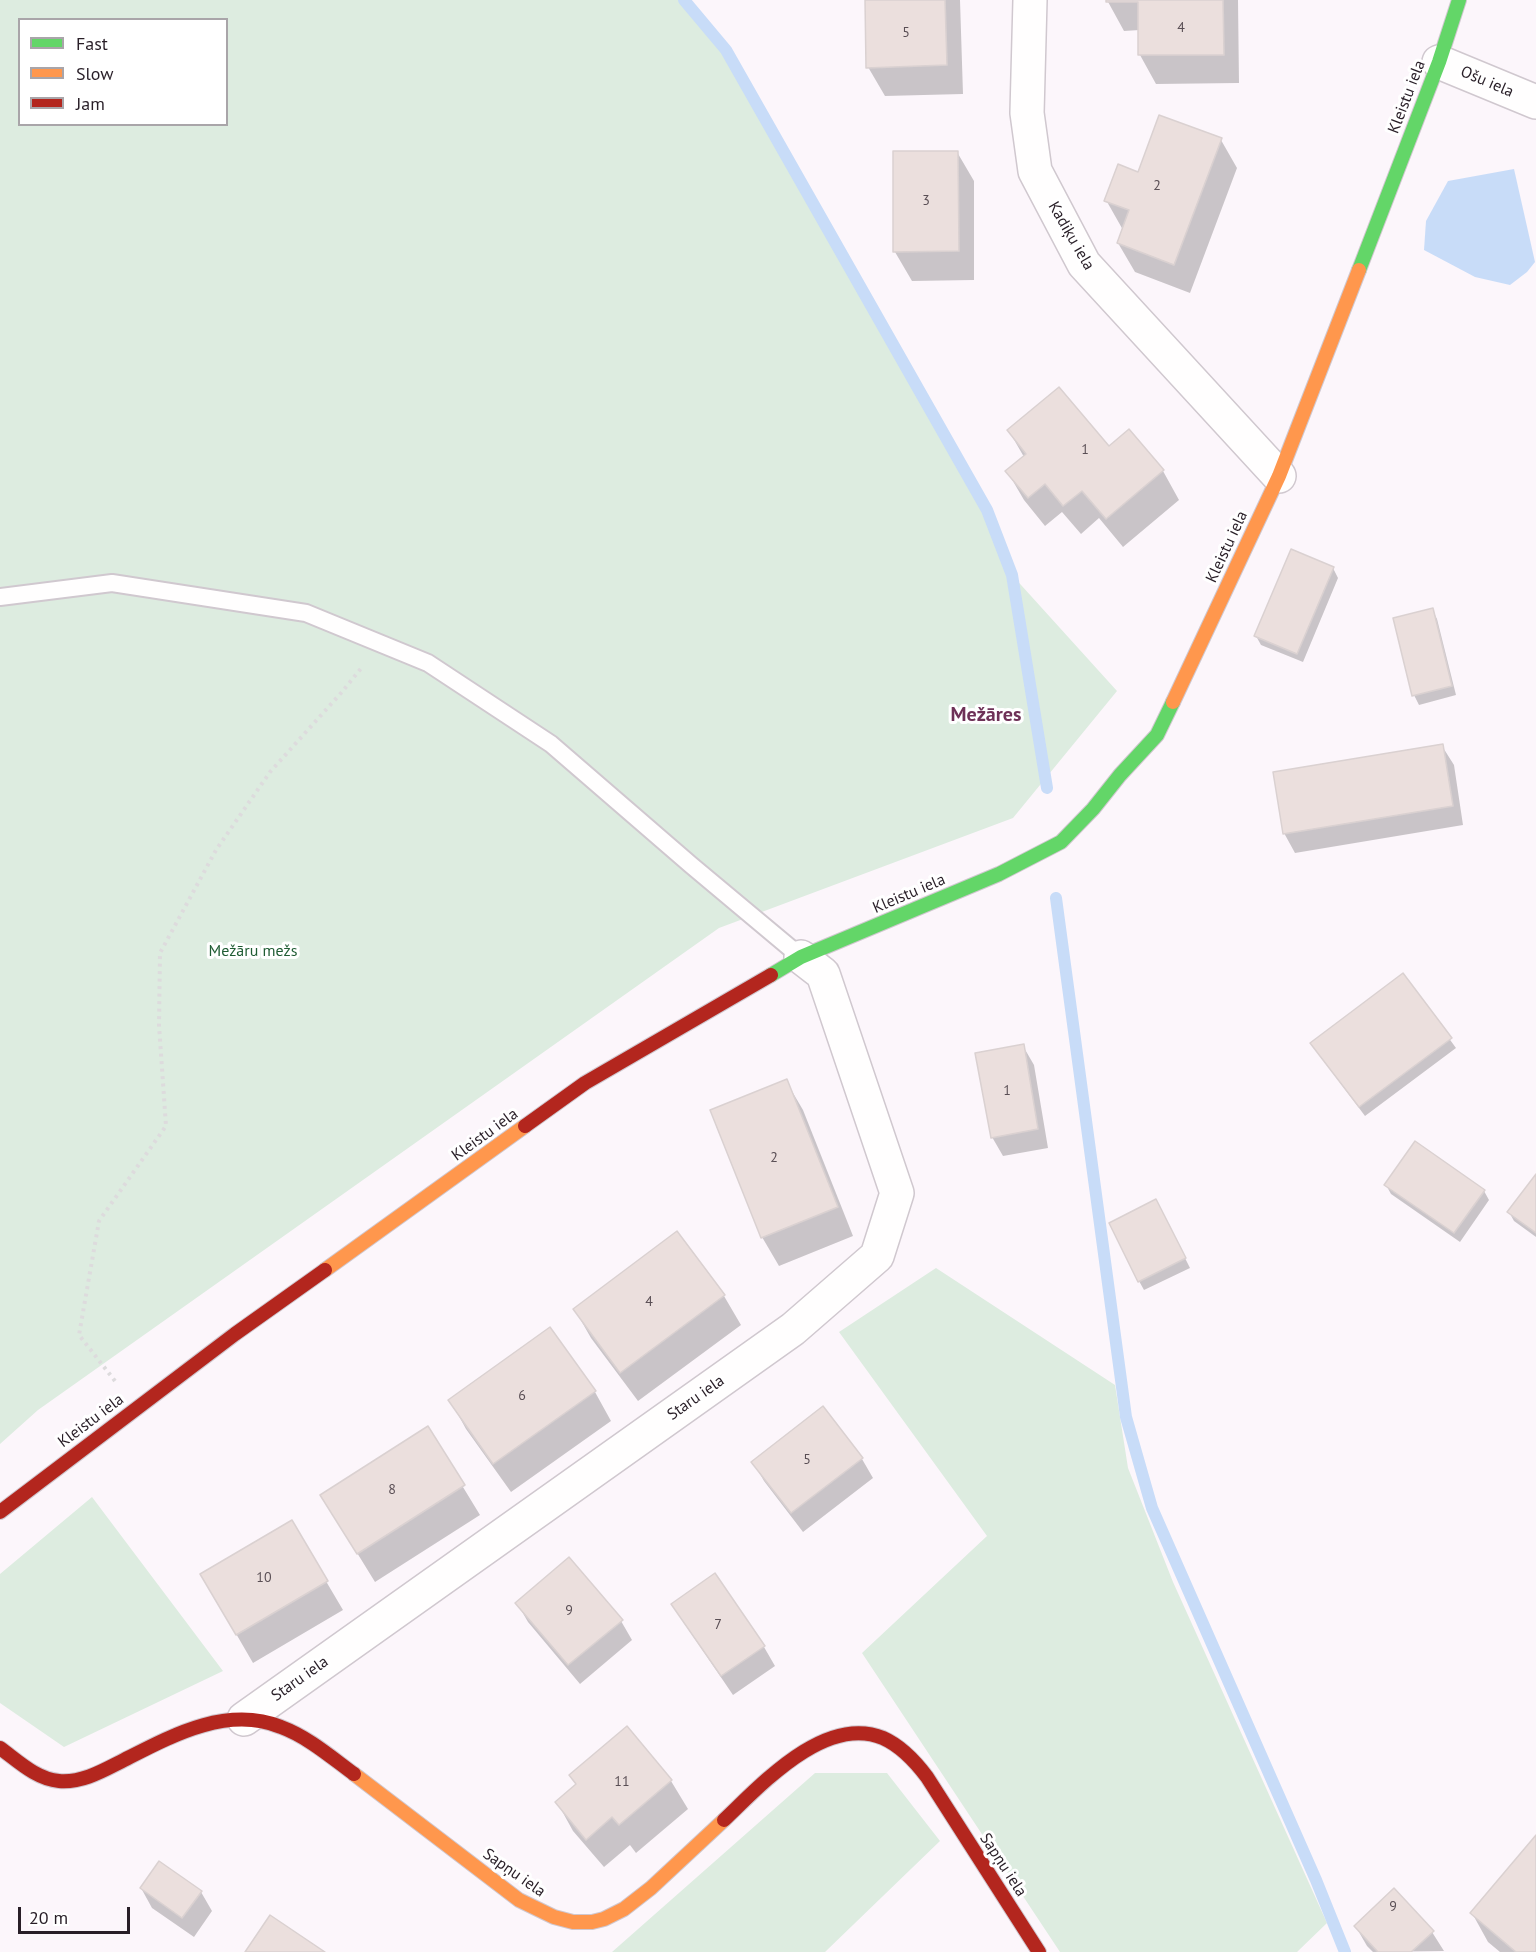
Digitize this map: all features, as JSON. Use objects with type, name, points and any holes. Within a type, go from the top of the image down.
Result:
[{"type":"street","name":"Kadiķu iela","points":[[1030,0],[1027,113],[1035,171],[1084,264],[1279,476]]},
{"type":"street","name":"Kleistu iela","points":[[0,1512],[245,1327],[585,1083],[801,957],[999,874],[1061,842],[1093,809],[1157,735],[1279,476],[1439,62],[1459,0]]},
{"type":"street","name":"Ošu iela","points":[[1439,62],[1536,102]]},
{"type":"street","name":"Staru iela","points":[[244,1719],[793,1329],[877,1256],[897,1193],[823,974],[801,957]]},
{"type":"street","name":"Sapņu iela","points":[[0,1748],[41,1776],[58,1781],[75,1780],[94,1775],[170,1737],[208,1723],[244,1719],[279,1726],[323,1751],[519,1900],[549,1916],[576,1923],[605,1919],[636,1902],[777,1772],[808,1750],[826,1740],[845,1734],[863,1733],[891,1742],[915,1761],[1039,1952]]},
{"type":"lane","points":[[0,597],[112,583],[306,613],[428,663],[551,744],[801,957]]},
{"type":"path","points":[[136,1408],[79,1335],[99,1221],[166,1126],[159,1025],[160,952],[216,850],[270,772],[341,693],[380,644]]},
{"type":"green space","name":"Mežāru mežs","points":[[0,0],[684,0],[726,50],[987,510],[1012,575],[1117,691],[1013,818],[719,928],[38,1410],[0,1444]]},
{"type":"green space","points":[[936,1268],[1115,1385],[1128,1468],[1173,1582],[1327,1923],[1297,1952],[1060,1952],[862,1653],[987,1536],[839,1332]]},
{"type":"green space","points":[[92,1497],[223,1671],[64,1747],[0,1703],[0,1574]]},
{"type":"green space","points":[[815,1773],[887,1773],[940,1841],[825,1952],[612,1952]]},
{"type":"water","points":[[1514,169],[1535,262],[1527,272],[1510,285],[1475,277],[1424,250],[1426,221],[1448,181]]},
{"type":"building","points":[[865,0],[945,0],[947,65],[866,68]]},
{"type":"building","points":[[1106,0],[1223,0],[1224,55],[1138,55],[1138,2],[1106,2]]},
{"type":"building","points":[[1159,115],[1222,138],[1174,265],[1117,243],[1129,210],[1104,201],[1118,164],[1138,172]]},
{"type":"building","points":[[893,151],[958,151],[959,251],[893,252]]},
{"type":"building","points":[[1059,387],[1109,446],[1129,429],[1164,470],[1106,519],[1082,491],[1063,506],[1045,484],[1028,498],[1005,471],[1026,454],[1007,430]]},
{"type":"building","points":[[1291,549],[1334,567],[1297,654],[1254,636]]},
{"type":"building","points":[[1433,608],[1452,686],[1412,696],[1393,618]]},
{"type":"building","points":[[1443,744],[1453,806],[1283,834],[1273,772]]},
{"type":"building","points":[[1403,973],[1452,1038],[1359,1107],[1310,1043]]},
{"type":"building","points":[[1024,1044],[1038,1129],[991,1138],[975,1053]]},
{"type":"building","points":[[787,1079],[838,1207],[761,1238],[710,1110]]},
{"type":"building","points":[[1415,1141],[1485,1190],[1454,1233],[1384,1185]]},
{"type":"building","points":[[1536,1174],[1536,1233],[1507,1212]]},
{"type":"building","points":[[1156,1199],[1186,1258],[1138,1282],[1109,1223]]},
{"type":"building","points":[[677,1231],[725,1295],[620,1373],[573,1309]]},
{"type":"building","points":[[550,1327],[596,1391],[493,1464],[448,1400]]},
{"type":"building","points":[[823,1406],[863,1458],[791,1513],[751,1462]]},
{"type":"building","points":[[428,1426],[465,1485],[357,1554],[320,1495]]},
{"type":"building","points":[[292,1520],[328,1581],[236,1635],[200,1574]]},
{"type":"building","points":[[569,1557],[623,1620],[568,1665],[515,1603]]},
{"type":"building","points":[[715,1573],[765,1646],[721,1676],[671,1604]]},
{"type":"building","points":[[627,1726],[672,1780],[619,1825],[612,1817],[586,1840],[555,1802],[576,1784],[569,1775]]},
{"type":"building","points":[[1536,1835],[1536,1952],[1516,1952],[1470,1913]]},
{"type":"building","points":[[159,1861],[202,1891],[182,1918],[140,1888]]},
{"type":"building","points":[[1394,1888],[1434,1931],[1411,1952],[1378,1952],[1354,1926]]},
{"type":"building","points":[[270,1915],[325,1952],[245,1952]]},
{"type":"waterway","points":[[684,0],[726,50],[987,510],[1012,575],[1047,788]]},
{"type":"waterway","points":[[1056,898],[1126,1417],[1152,1508],[1316,1880],[1345,1952]]},
{"type":"traffic: fast","points":[[1359,270],[1439,62],[1459,0]]},
{"type":"traffic: fast","points":[[771,975],[801,957],[999,874],[1061,842],[1157,735],[1173,702]]},
{"type":"traffic: slow","points":[[1173,702],[1279,476],[1359,270]]},
{"type":"traffic: slow","points":[[325,1270],[525,1126]]},
{"type":"traffic: slow","points":[[354,1774],[519,1900],[554,1917],[573,1922],[592,1922],[604,1919],[624,1909],[651,1888],[724,1820]]},
{"type":"traffic: jam","points":[[525,1126],[585,1083],[771,975]]},
{"type":"traffic: jam","points":[[0,1512],[235,1334],[325,1270]]},
{"type":"traffic: jam","points":[[0,1748],[43,1777],[68,1781],[93,1775],[180,1733],[200,1726],[220,1721],[261,1721],[301,1736],[354,1774]]},
{"type":"traffic: jam","points":[[724,1820],[775,1772],[817,1744],[839,1736],[861,1733],[883,1738],[907,1754],[927,1777],[1039,1952]]},
{"type":"district","name":"Mežāres","points":[[986,715]]}]
